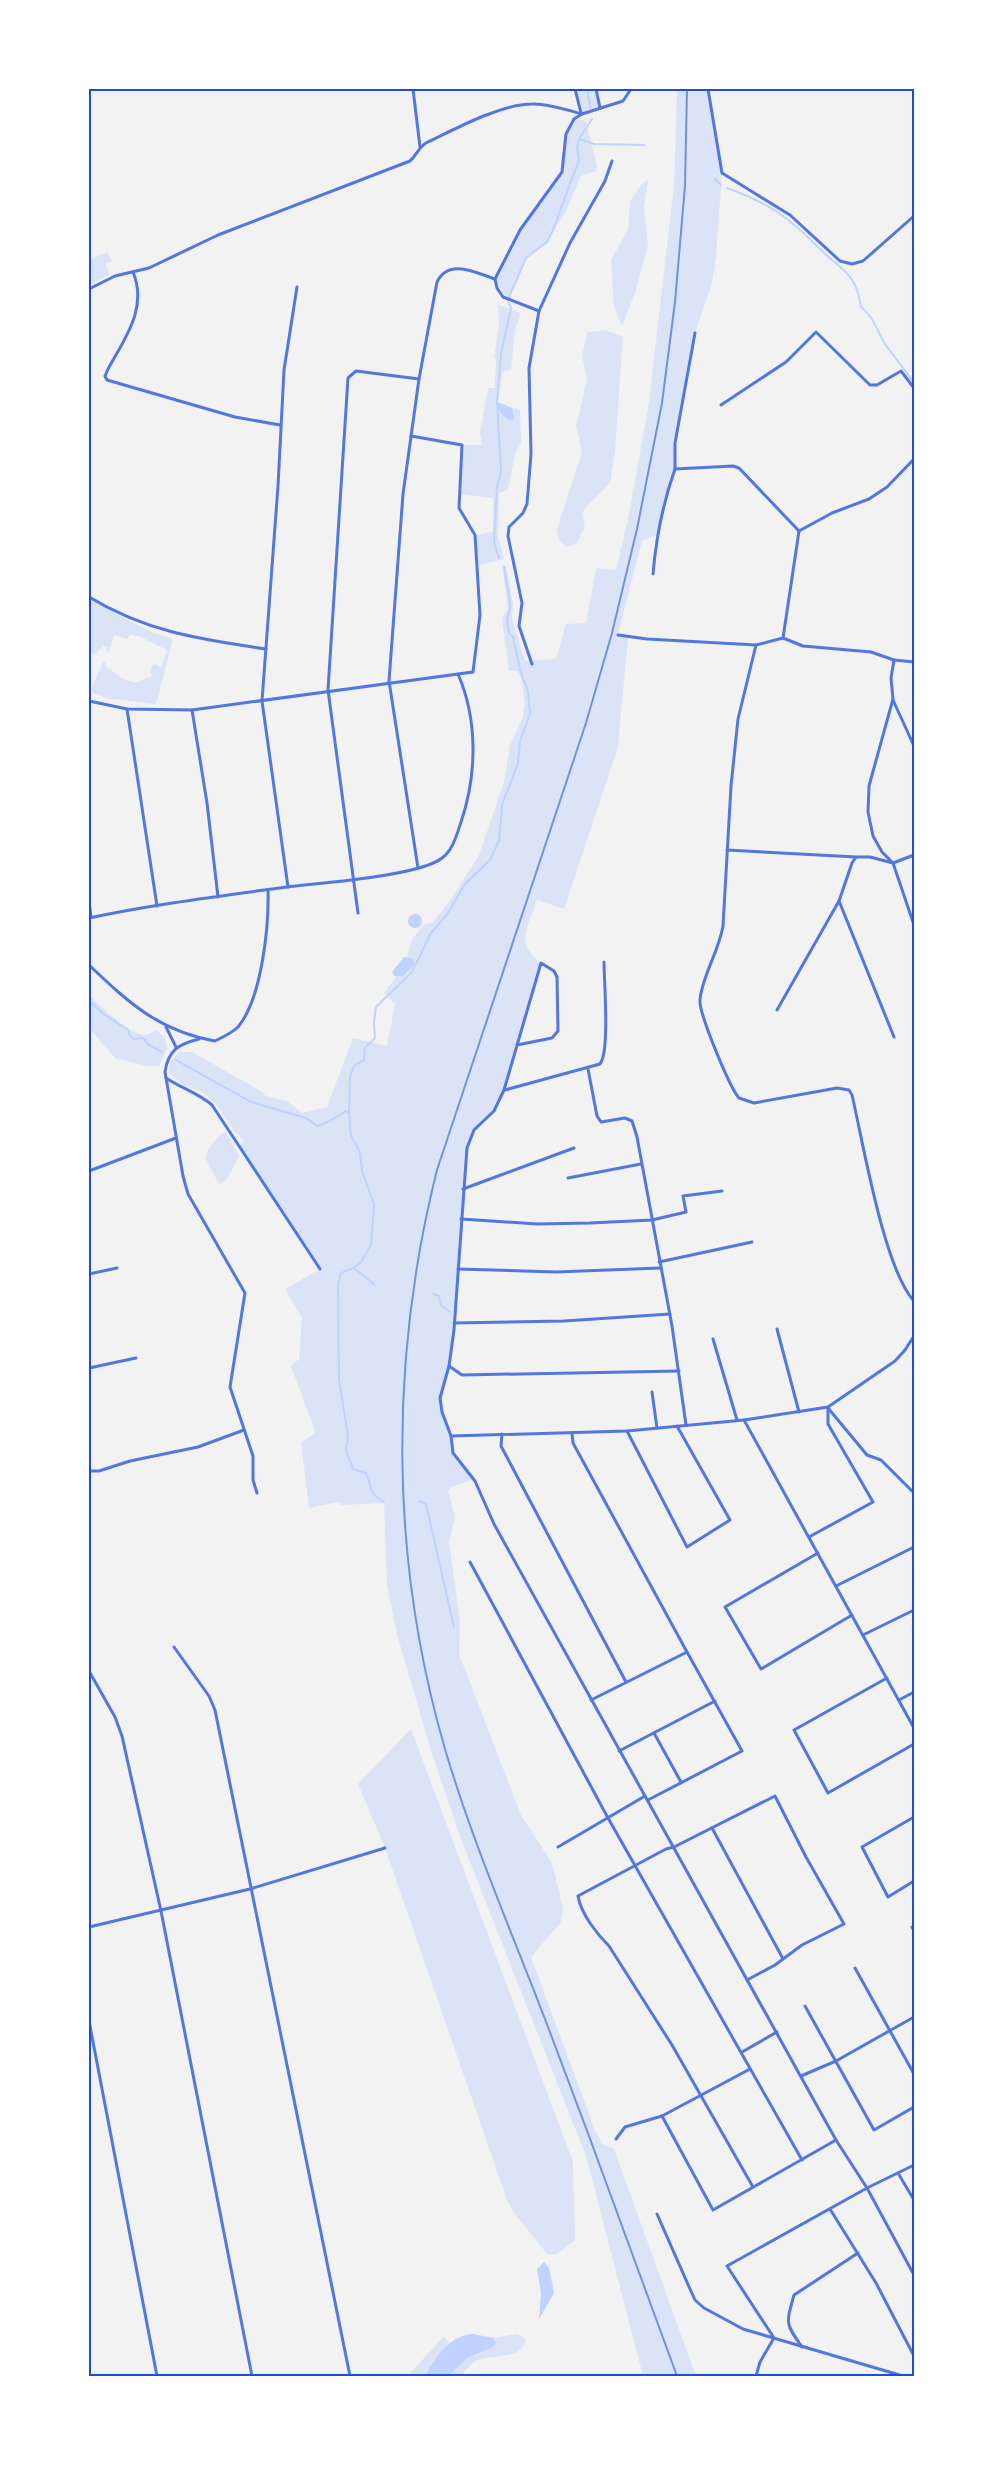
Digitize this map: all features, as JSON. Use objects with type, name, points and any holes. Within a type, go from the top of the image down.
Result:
[{"type":"street","points":[[89,289],[115,276],[149,268],[218,235],[410,162],[416,156],[420,147],[413,89]]},
{"type":"street","points":[[574,89],[582,114]]},
{"type":"street","points":[[596,89],[600,108]]},
{"type":"street","points":[[539,311],[503,297],[497,288],[496,279],[520,230],[562,172],[566,134],[574,119],[582,114],[623,101],[631,89]]},
{"type":"street","points":[[708,89],[722,173],[790,215],[840,261],[852,264],[863,261],[914,216]]},
{"type":"street","points":[[420,147],[467,124],[523,104],[546,105],[582,114]]},
{"type":"street","points":[[532,664],[519,626],[522,603],[508,536],[509,528],[523,513],[527,504],[531,454],[530,368],[539,311],[570,243],[605,181],[612,161]]},
{"type":"street","points":[[418,868],[389,682],[403,494],[419,379],[437,282],[441,274],[450,268],[463,269],[496,279]]},
{"type":"street","points":[[133,272],[139,292],[139,303],[135,320],[108,369],[107,380],[235,417],[280,426]]},
{"type":"street","points":[[288,887],[262,701],[287,337],[297,287]]},
{"type":"street","points":[[721,405],[786,362],[816,332],[870,384],[877,385],[901,371],[914,388]]},
{"type":"street","points":[[653,574],[655,546],[663,506],[675,469],[675,443],[695,333]]},
{"type":"street","points":[[358,913],[328,690],[348,378],[356,371],[419,379]]},
{"type":"street","points":[[89,701],[127,709],[192,710],[328,690],[473,672],[480,615],[475,536],[459,508],[462,445],[411,436]]},
{"type":"street","points":[[799,531],[832,513],[869,499],[887,487],[914,459]]},
{"type":"street","points":[[675,469],[733,466],[739,468],[799,531]]},
{"type":"street","points":[[783,638],[799,531]]},
{"type":"street","points":[[89,596],[153,628],[188,638],[266,649]]},
{"type":"street","points":[[618,635],[647,639],[756,645],[783,638],[803,646],[871,652],[894,660],[914,662]]},
{"type":"street","points":[[756,645],[738,719],[730,786],[724,926],[701,991],[700,1011],[739,1098],[754,1103],[837,1088],[849,1090],[852,1095],[882,1223],[897,1276],[914,1301]]},
{"type":"street","points":[[894,660],[891,678],[893,699],[914,746]]},
{"type":"street","points":[[89,902],[90,918],[218,897],[354,880],[430,865],[442,858],[452,847],[470,789],[474,763],[466,695],[458,674]]},
{"type":"street","points":[[893,699],[869,786],[868,812],[873,836],[882,852],[893,863],[914,925]]},
{"type":"street","points":[[127,709],[157,906]]},
{"type":"street","points":[[192,710],[207,803],[218,897]]},
{"type":"street","points":[[727,850],[870,857],[893,863],[914,854]]},
{"type":"street","points":[[776,1010],[839,901],[852,863],[856,857]]},
{"type":"street","points":[[89,965],[126,999],[166,1027],[198,1039],[215,1041],[240,1025],[256,991],[269,923],[268,890]]},
{"type":"street","points":[[839,901],[894,1038]]},
{"type":"street","points":[[504,1090],[588,1069],[600,1064],[604,1059],[604,962]]},
{"type":"street","points":[[517,1045],[552,1038],[558,1031],[557,977],[554,971],[541,963],[520,1036],[517,1045],[504,1090],[494,1110],[474,1130],[469,1140],[463,1189],[454,1323],[448,1366],[440,1403],[451,1436],[452,1452],[475,1482],[494,1524],[619,1751],[836,2140],[867,2188],[914,2275]]},
{"type":"street","points":[[166,1027],[176,1047]]},
{"type":"street","points":[[198,1039],[176,1047],[166,1062],[166,1077],[188,1194],[244,1287],[245,1298],[230,1387],[253,1456],[253,1480],[257,1493]]},
{"type":"street","points":[[588,1069],[597,1116],[601,1122],[626,1118],[632,1121],[670,1314],[686,1426]]},
{"type":"street","points":[[166,1077],[184,1090],[202,1096],[212,1105],[320,1269]]},
{"type":"street","points":[[89,1171],[176,1138]]},
{"type":"street","points":[[463,1189],[574,1148]]},
{"type":"street","points":[[568,1178],[641,1164]]},
{"type":"street","points":[[461,1219],[537,1224],[652,1220],[686,1212],[683,1196],[722,1191]]},
{"type":"street","points":[[659,1262],[752,1242]]},
{"type":"street","points":[[89,1274],[117,1268]]},
{"type":"street","points":[[458,1270],[556,1272],[660,1268]]},
{"type":"street","points":[[454,1323],[564,1321],[670,1314]]},
{"type":"street","points":[[777,1329],[799,1412]]},
{"type":"street","points":[[451,1436],[627,1431],[744,1420],[828,1407],[895,1361],[914,1336]]},
{"type":"street","points":[[713,1339],[737,1420]]},
{"type":"street","points":[[89,1368],[136,1358]]},
{"type":"street","points":[[448,1366],[462,1375],[679,1371]]},
{"type":"street","points":[[652,1392],[657,1428]]},
{"type":"street","points":[[828,1407],[867,1455],[881,1460],[914,1493]]},
{"type":"street","points":[[809,1536],[873,1502],[828,1424],[828,1407]]},
{"type":"street","points":[[744,1420],[914,1728]]},
{"type":"street","points":[[627,1431],[686,1547],[730,1520],[677,1426]]},
{"type":"street","points":[[89,1472],[198,1447],[244,1430]]},
{"type":"street","points":[[558,1846],[646,1798],[742,1751],[573,1443],[572,1433]]},
{"type":"street","points":[[502,1434],[501,1446],[626,1682]]},
{"type":"street","points":[[836,1586],[914,1548]]},
{"type":"street","points":[[818,1553],[725,1606],[761,1669],[852,1615]]},
{"type":"street","points":[[470,1562],[608,1818],[802,2160]]},
{"type":"street","points":[[863,1635],[914,1610]]},
{"type":"street","points":[[174,1647],[209,1696],[215,1710],[350,2376]]},
{"type":"street","points":[[591,1700],[687,1652]]},
{"type":"street","points":[[89,1671],[115,1717],[122,1736],[161,1911],[252,2376]]},
{"type":"street","points":[[887,1678],[794,1730],[828,1793],[914,1744]]},
{"type":"street","points":[[899,1700],[914,1692]]},
{"type":"street","points":[[619,1751],[714,1701]]},
{"type":"street","points":[[654,1732],[682,1782]]},
{"type":"street","points":[[746,1980],[775,1964],[782,1957],[802,1945],[844,1924],[806,1858],[775,1796],[674,1847],[666,1849],[578,1896],[580,1904],[672,2045],[754,2187]]},
{"type":"street","points":[[914,1817],[862,1848],[888,1897],[914,1881]]},
{"type":"street","points":[[712,1828],[782,1957]]},
{"type":"street","points":[[89,1926],[161,1911],[250,1889],[385,1848]]},
{"type":"street","points":[[855,1968],[914,2074]]},
{"type":"street","points":[[806,2006],[874,2130],[914,2107]]},
{"type":"street","points":[[802,2076],[836,2061],[914,2017]]},
{"type":"street","points":[[89,2021],[157,2376]]},
{"type":"street","points":[[742,2052],[777,2032]]},
{"type":"street","points":[[616,2139],[625,2127],[662,2116],[750,2069]]},
{"type":"street","points":[[662,2116],[714,2210],[836,2140]]},
{"type":"street","points":[[774,2338],[727,2266],[867,2188],[914,2165]]},
{"type":"street","points":[[898,2173],[914,2200]]},
{"type":"street","points":[[830,2209],[858,2253],[914,2356]]},
{"type":"street","points":[[657,2214],[690,2290],[699,2304],[743,2329],[904,2376]]},
{"type":"street","points":[[802,2347],[788,2327],[787,2318],[794,2295],[858,2253]]},
{"type":"street","points":[[756,2376],[760,2362],[774,2338]]},
{"type":"shaded area","points":[[575,89],[596,89],[600,108],[582,114]]},
{"type":"shaded area","points":[[677,89],[708,89],[722,173],[716,258],[712,283],[695,333],[675,443],[675,469],[657,535],[642,541],[618,635],[628,638],[618,747],[564,909],[537,900],[527,927],[525,941],[533,955],[541,963],[498,1105],[474,1130],[467,1144],[454,1330],[441,1407],[451,1436],[453,1453],[473,1479],[450,1488],[448,1491],[455,1517],[449,1542],[460,1622],[459,1654],[521,1815],[552,1863],[563,1908],[561,1922],[531,1957],[595,2130],[602,2144],[614,2149],[696,2376],[643,2376],[586,2156],[462,1842],[432,1754],[398,1638],[387,1586],[384,1503],[341,1505],[339,1502],[309,1508],[301,1442],[314,1434],[315,1431],[291,1366],[299,1359],[302,1318],[285,1289],[320,1269],[240,1145],[244,1140],[234,1131],[217,1105],[204,1093],[183,1085],[169,1073],[170,1062],[179,1052],[192,1052],[261,1091],[266,1096],[287,1101],[302,1113],[327,1107],[353,1038],[387,1046],[395,1004],[384,993],[407,962],[412,939],[425,924],[432,923],[450,901],[479,855],[504,782],[510,745],[522,719],[525,703],[521,678],[517,671],[509,671],[502,619],[508,607],[502,565],[506,565],[513,605],[512,618],[525,661],[556,659],[566,624],[586,623],[596,568],[616,570],[629,515],[649,402],[674,185]]},
{"type":"shaded area","points":[[574,119],[586,121],[597,167],[596,171],[581,176],[566,211],[547,242],[526,258],[509,297],[504,295],[495,279],[520,230],[562,172],[566,134]]},
{"type":"shaded area","points":[[648,180],[644,207],[648,245],[635,293],[622,326],[614,307],[611,260],[628,229],[630,201],[641,185]]},
{"type":"shaded area","points":[[107,252],[112,261],[106,264],[109,275],[89,285],[89,260]]},
{"type":"shaded area","points":[[498,304],[521,313],[515,331],[511,370],[503,371],[498,402],[520,409],[521,442],[515,454],[508,490],[499,493],[498,536],[504,559],[476,566],[475,535],[493,532],[493,498],[460,494],[462,445],[482,445],[480,433],[488,388],[495,388],[496,359],[494,358],[499,324]]},
{"type":"shaded area","points":[[606,330],[623,337],[615,451],[610,483],[587,506],[582,514],[585,526],[577,543],[566,547],[559,540],[557,529],[582,452],[576,426],[587,380],[582,355],[588,332]]},
{"type":"shaded area","points":[[89,599],[151,632],[173,639],[156,704],[105,698],[93,693],[92,688],[103,662],[106,662],[105,666],[122,678],[135,683],[152,676],[150,670],[154,664],[161,667],[167,650],[139,636],[130,635],[127,639],[114,635],[109,652],[106,651],[107,647],[104,646],[94,654],[89,652]]},
{"type":"shaded area","points":[[89,995],[115,1019],[131,1030],[145,1035],[156,1030],[165,1037],[167,1049],[159,1066],[146,1066],[115,1058],[91,1030]]},
{"type":"shaded area","points":[[226,1132],[239,1156],[227,1179],[219,1184],[205,1158],[213,1143]]},
{"type":"shaded area","points":[[411,1729],[573,2162],[575,2240],[557,2254],[548,2255],[514,2213],[507,2200],[385,1848],[358,1784]]},
{"type":"shaded area","points":[[516,2334],[524,2337],[526,2341],[518,2351],[513,2354],[478,2360],[461,2376],[448,2376],[469,2357],[492,2348],[496,2340],[494,2338]]},
{"type":"shaded area","points":[[443,2337],[450,2342],[425,2376],[408,2376]]},
{"type":"water","points":[[497,402],[512,408],[514,419],[510,421],[499,411]]},
{"type":"water","points":[[412,914],[418,914],[422,921],[418,928],[412,928],[408,924],[408,918]]},
{"type":"water","points":[[404,957],[414,959],[414,965],[403,976],[394,976],[392,972]]},
{"type":"water","points":[[544,2262],[549,2268],[554,2293],[539,2319],[541,2293],[537,2269]]},
{"type":"water","points":[[473,2334],[494,2338],[496,2343],[492,2348],[469,2357],[448,2376],[425,2376],[438,2355],[450,2343],[456,2339]]},
{"type":"waterway","points":[[587,89],[590,107]]},
{"type":"waterway","points":[[509,297],[526,258],[547,242],[553,230],[579,160],[577,148],[579,139],[592,119]]},
{"type":"waterway","points":[[580,139],[594,144],[644,145]]},
{"type":"waterway","points":[[715,179],[721,185]]},
{"type":"waterway","points":[[727,188],[778,212],[847,273],[856,286],[861,307],[869,315],[885,344],[914,383]]},
{"type":"waterway","points":[[499,558],[494,543],[497,486],[501,472],[497,402],[501,354],[511,308],[508,301]]},
{"type":"waterway","points":[[384,1502],[373,1494],[366,1473],[353,1469],[346,1450],[348,1436],[339,1379],[338,1283],[341,1273],[354,1268],[361,1262],[371,1245],[374,1204],[362,1171],[360,1152],[351,1136],[349,1113],[350,1077],[354,1066],[364,1060],[365,1048],[375,1038],[374,1022],[376,1007],[412,972],[431,933],[446,916],[465,884],[490,860],[499,841],[502,805],[518,763],[520,741],[530,714],[528,691],[521,673],[513,637],[509,633],[507,620],[510,609],[504,567]]},
{"type":"waterway","points":[[89,1001],[105,1015],[128,1030],[130,1036],[134,1039],[143,1038],[149,1045],[162,1052]]},
{"type":"waterway","points":[[176,1060],[251,1102],[306,1118],[317,1126],[328,1122],[346,1111],[349,1113]]},
{"type":"waterway","points":[[354,1268],[375,1285]]},
{"type":"waterway","points":[[433,1294],[439,1296],[441,1305],[450,1312]]},
{"type":"waterway","points":[[420,1501],[426,1504],[454,1627]]},
{"type":"railway","points":[[677,2376],[535,1993],[468,1820],[445,1749],[427,1678],[414,1606],[406,1533],[402,1460],[404,1387],[410,1314],[421,1242],[437,1170],[586,723],[612,633],[637,529],[662,403],[675,302],[685,186],[687,89]]}]
